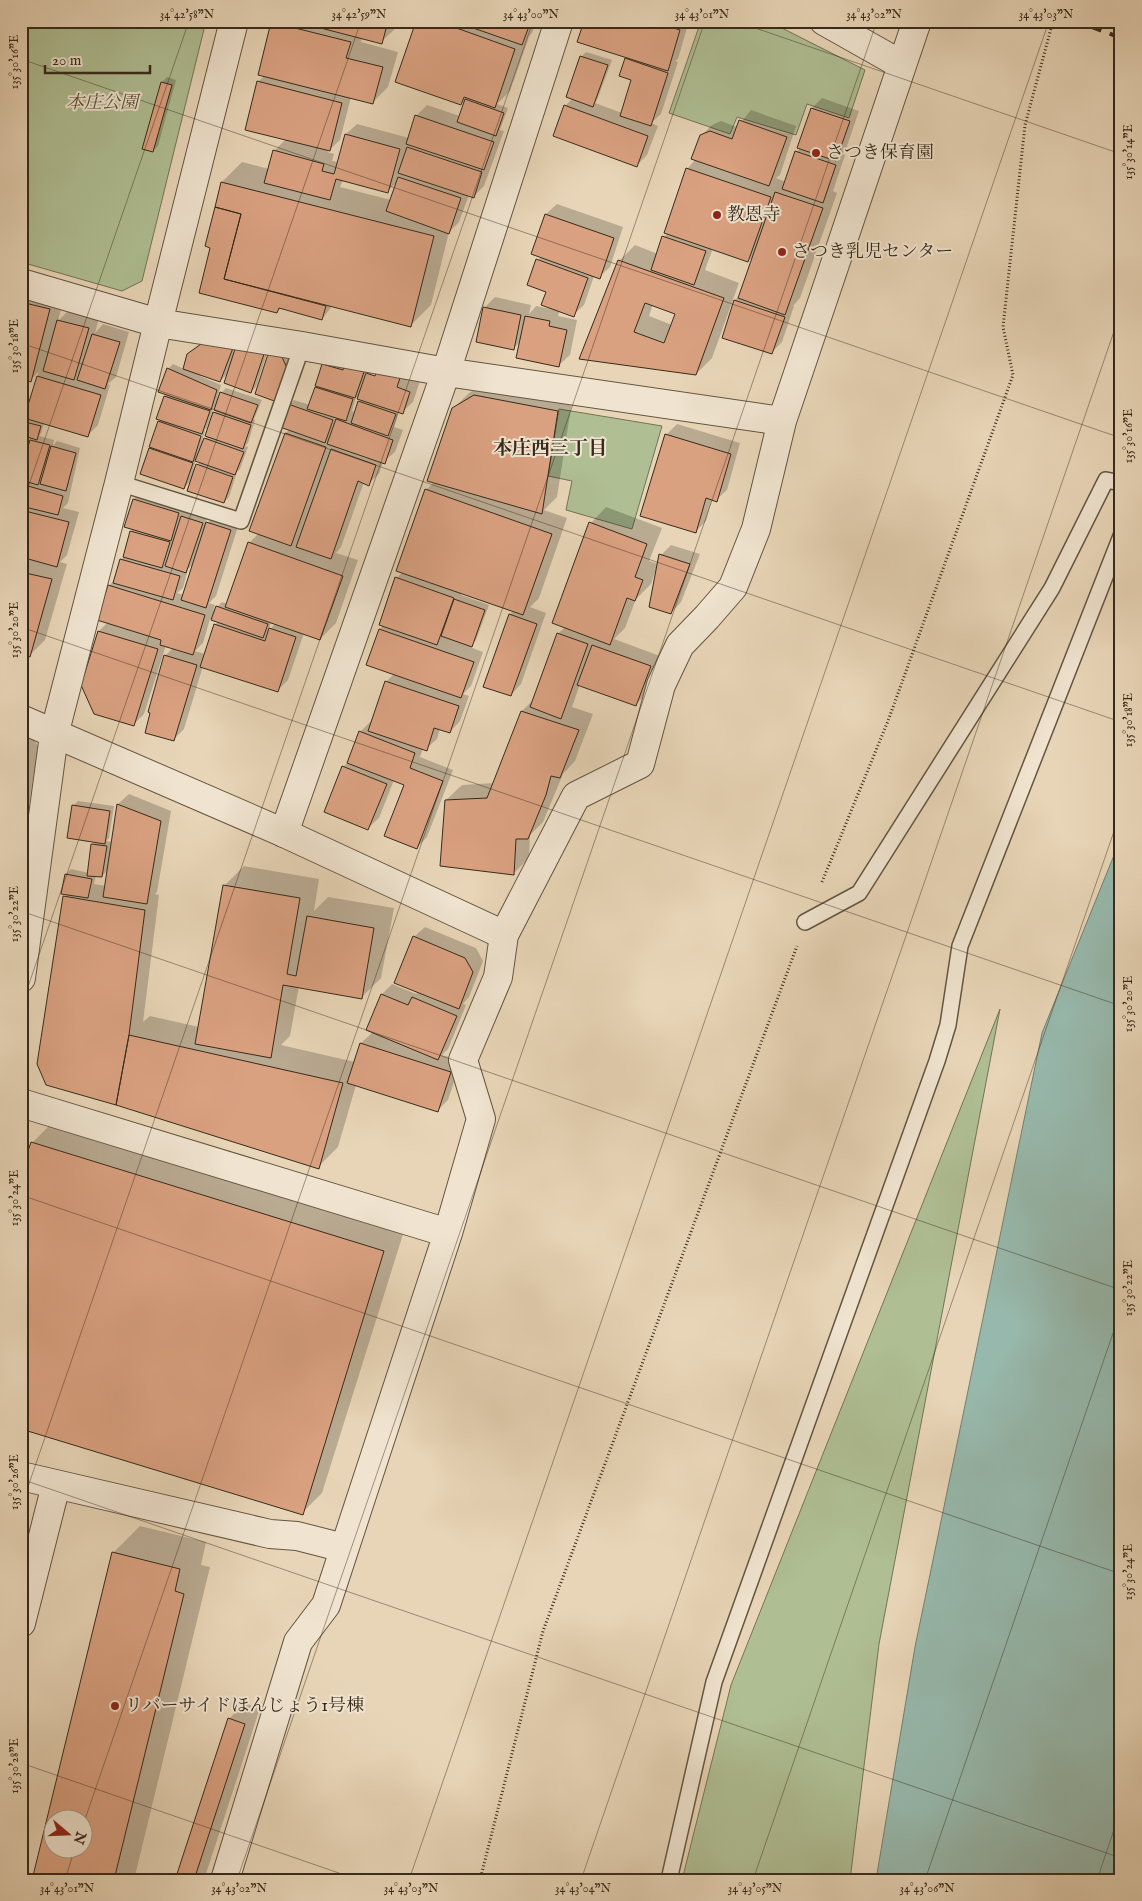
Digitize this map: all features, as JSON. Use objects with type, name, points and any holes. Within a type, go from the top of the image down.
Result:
[{"type":"street","points":[[21,978],[54,735],[119,484],[234,21]]},
{"type":"street","points":[[284,834],[446,372],[560,21]]},
{"type":"street","points":[[824,21],[902,64]]},
{"type":"street","points":[[225,1880],[298,1642],[326,1604],[448,1233],[481,1119],[463,1060],[498,977],[504,934],[576,796],[640,764],[661,686],[680,645],[733,587],[756,529],[782,421],[917,21]]},
{"type":"street","points":[[21,284],[158,323],[446,372],[782,421]]},
{"type":"street","points":[[21,719],[284,834],[504,934]]},
{"type":"street","points":[[21,1103],[448,1233]]},
{"type":"street","points":[[21,1476],[270,1534],[297,1536],[344,1548]]},
{"type":"street","points":[[21,1623],[56,1485]]},
{"type":"lane","points":[[119,484],[241,521],[302,346]]},
{"type":"lane","points":[[805,922],[859,893],[1052,588],[1106,480],[1121,484]]},
{"type":"lane","points":[[669,1880],[714,1682],[937,1060],[948,1025],[960,946],[1121,536]]},
{"type":"path","points":[[480,1880],[543,1631],[805,922],[888,721],[1013,375],[1003,327],[1025,125],[1053,21]]},
{"type":"green space","name":"本庄公園","points":[[21,21],[206,21],[142,281],[122,291],[21,262]]},
{"type":"green space","points":[[701,21],[768,21],[865,70],[849,118],[807,104],[796,135],[737,117],[730,134],[669,113]]},
{"type":"green space","points":[[559,409],[662,426],[632,529],[566,510],[572,481],[548,476]]},
{"type":"green space","points":[[1000,1009],[879,1644],[850,1880],[682,1880],[731,1685]]},
{"type":"water","points":[[1121,838],[1121,1880],[876,1880],[915,1647],[1042,1033]]},
{"type":"building","points":[[294,21],[388,21],[382,44]]},
{"type":"building","points":[[426,21],[437,21],[515,49],[495,108],[464,97],[461,105],[395,82],[415,24],[424,27]]},
{"type":"building","points":[[453,21],[531,21],[522,45]]},
{"type":"building","points":[[584,21],[651,21],[680,30],[668,71],[577,42]]},
{"type":"building","points":[[271,22],[351,42],[346,58],[383,67],[373,104],[258,75]]},
{"type":"building","points":[[580,56],[608,65],[593,107],[566,97]]},
{"type":"building","points":[[625,58],[668,73],[651,126],[620,116],[631,80],[619,76]]},
{"type":"building","points":[[257,81],[342,103],[330,151],[245,130]]},
{"type":"building","points":[[161,82],[172,85],[153,152],[142,149]]},
{"type":"building","points":[[465,99],[504,113],[496,136],[457,122]]},
{"type":"building","points":[[564,105],[648,136],[637,167],[553,136]]},
{"type":"building","points":[[811,108],[850,121],[836,161],[797,148]]},
{"type":"building","points":[[415,115],[494,142],[484,170],[406,144]]},
{"type":"building","points":[[739,120],[787,137],[769,186],[691,159],[700,135],[710,131],[732,139]]},
{"type":"building","points":[[345,134],[400,149],[388,193],[336,179],[330,200],[264,183],[273,150],[324,164],[322,171],[334,174]]},
{"type":"building","points":[[407,147],[482,172],[474,198],[398,173]]},
{"type":"building","points":[[795,151],[836,165],[823,203],[782,189]]},
{"type":"building","name":"教恩寺","points":[[686,168],[771,197],[748,262],[664,233]]},
{"type":"building","points":[[398,177],[461,198],[449,234],[386,211]]},
{"type":"building","points":[[221,182],[434,236],[411,327],[224,279],[241,214],[215,207]]},
{"type":"building","points":[[775,192],[823,208],[785,315],[738,298]]},
{"type":"building","points":[[215,207],[241,214],[224,279],[326,306],[322,320],[279,308],[277,313],[199,293],[210,248],[205,246]]},
{"type":"building","points":[[545,214],[614,238],[600,279],[531,254]]},
{"type":"building","points":[[662,236],[706,251],[694,285],[651,270]]},
{"type":"building","points":[[536,259],[588,278],[574,317],[541,305],[546,292],[527,285]]},
{"type":"building","points":[[618,260],[724,298],[696,375],[579,359]],"holes":[[[645,303],[675,314],[664,343],[634,332]]]},
{"type":"building","points":[[734,300],[785,317],[772,354],[722,338]]},
{"type":"building","points":[[21,302],[50,309],[31,382],[21,379]]},
{"type":"building","points":[[483,307],[521,315],[514,350],[476,342]]},
{"type":"building","points":[[525,316],[550,321],[549,326],[567,330],[559,367],[516,358]]},
{"type":"building","points":[[57,320],[89,328],[74,380],[43,371]]},
{"type":"building","points":[[92,334],[120,342],[105,389],[77,380]]},
{"type":"building","points":[[201,344],[233,348],[220,382],[183,369],[187,354]]},
{"type":"building","points":[[235,349],[264,354],[251,393],[224,383]]},
{"type":"building","points":[[268,354],[282,357],[288,370],[277,402],[255,394]]},
{"type":"building","points":[[322,364],[343,370],[344,366],[364,372],[355,398],[315,386]]},
{"type":"building","points":[[167,368],[217,390],[211,410],[158,392]]},
{"type":"building","points":[[377,370],[400,378],[397,387],[410,392],[403,414],[357,399],[366,373],[375,376]]},
{"type":"building","points":[[37,376],[101,395],[88,437],[24,418]]},
{"type":"building","points":[[315,387],[353,399],[346,421],[307,409]]},
{"type":"building","points":[[220,392],[258,405],[251,423],[214,410]]},
{"type":"building","points":[[474,395],[558,411],[542,514],[427,481],[452,408]]},
{"type":"building","points":[[164,396],[210,411],[202,434],[156,419]]},
{"type":"building","points":[[358,401],[396,414],[388,436],[351,423]]},
{"type":"building","points":[[288,404],[333,420],[325,443],[280,427]]},
{"type":"building","points":[[213,412],[251,425],[243,449],[205,436]]},
{"type":"building","points":[[336,419],[393,440],[385,464],[327,444]]},
{"type":"building","points":[[21,421],[41,426],[37,440],[21,435]]},
{"type":"building","points":[[158,421],[201,436],[193,462],[149,447]]},
{"type":"building","points":[[285,433],[326,447],[291,546],[249,531]]},
{"type":"building","points":[[665,434],[731,454],[717,502],[706,498],[696,533],[640,516]]},
{"type":"building","points":[[21,438],[28,440],[21,464]]},
{"type":"building","points":[[204,438],[244,452],[235,475],[195,461]]},
{"type":"building","points":[[30,440],[50,445],[38,485],[21,480],[21,470]]},
{"type":"building","points":[[51,446],[76,453],[66,491],[40,484]]},
{"type":"building","points":[[149,448],[193,463],[184,489],[140,474]]},
{"type":"building","points":[[331,449],[376,465],[369,486],[358,481],[331,559],[296,547]]},
{"type":"building","points":[[196,464],[233,477],[224,503],[187,491]]},
{"type":"building","points":[[21,484],[63,496],[58,515],[21,506]]},
{"type":"building","points":[[425,489],[552,534],[523,615],[396,571]]},
{"type":"building","points":[[133,499],[179,513],[171,541],[124,527]]},
{"type":"building","points":[[21,510],[69,522],[57,567],[21,557]]},
{"type":"building","points":[[181,516],[203,523],[186,573],[165,566]]},
{"type":"building","points":[[206,522],[231,530],[206,608],[181,600]]},
{"type":"building","points":[[589,522],[647,544],[635,577],[643,580],[635,601],[627,598],[610,645],[552,623]]},
{"type":"building","points":[[130,531],[170,542],[162,568],[123,557]]},
{"type":"building","points":[[248,542],[343,576],[320,640],[225,607]]},
{"type":"building","points":[[659,554],[690,564],[671,614],[649,607]]},
{"type":"building","points":[[120,559],[180,576],[173,600],[113,583]]},
{"type":"building","points":[[21,572],[52,579],[30,657],[21,653]]},
{"type":"building","points":[[395,577],[454,598],[437,645],[379,625]]},
{"type":"building","points":[[108,585],[205,615],[193,655],[160,645],[161,640],[97,620]]},
{"type":"building","points":[[454,599],[485,610],[472,647],[441,636]]},
{"type":"building","points":[[216,606],[268,624],[263,638],[211,620]]},
{"type":"building","points":[[509,614],[537,624],[511,696],[483,687]]},
{"type":"building","points":[[214,624],[265,641],[269,628],[296,637],[278,692],[200,667]]},
{"type":"building","points":[[379,629],[474,662],[461,698],[366,665]]},
{"type":"building","points":[[98,631],[158,649],[134,726],[94,714],[81,685]]},
{"type":"building","points":[[557,633],[588,644],[561,719],[530,707]]},
{"type":"building","points":[[592,645],[651,666],[636,706],[577,685]]},
{"type":"building","points":[[164,655],[197,665],[174,741],[145,733],[150,713],[148,712]]},
{"type":"building","points":[[385,681],[459,706],[450,733],[434,728],[427,751],[368,731]]},
{"type":"building","points":[[521,711],[579,730],[560,778],[551,776],[546,795],[528,839],[516,839],[514,875],[440,866],[445,800],[487,798]]},
{"type":"building","points":[[359,731],[415,753],[410,768],[443,781],[417,849],[384,836],[404,785],[347,763]]},
{"type":"building","points":[[342,766],[387,784],[368,830],[324,812]]},
{"type":"building","points":[[117,804],[161,821],[147,904],[103,897]]},
{"type":"building","points":[[72,805],[110,811],[105,844],[67,838]]},
{"type":"building","points":[[91,844],[107,846],[102,877],[87,876]]},
{"type":"building","points":[[65,874],[92,879],[88,898],[61,894]]},
{"type":"building","points":[[223,885],[300,898],[287,974],[296,976],[307,916],[374,928],[362,999],[283,985],[271,1058],[195,1044]]},
{"type":"building","points":[[63,896],[145,910],[129,1035],[116,1105],[46,1085],[37,1064]]},
{"type":"building","points":[[413,936],[465,958],[473,972],[459,1009],[394,983]]},
{"type":"building","points":[[381,994],[408,1005],[412,997],[457,1016],[438,1060],[366,1030]]},
{"type":"building","points":[[129,1035],[343,1083],[319,1169],[116,1105]]},
{"type":"building","points":[[360,1043],[451,1072],[438,1112],[347,1083]]},
{"type":"building","points":[[31,1142],[384,1251],[303,1515],[21,1429],[21,1172]]},
{"type":"building","name":"リバーサイドほんじょう1号棟","points":[[112,1552],[180,1569],[175,1591],[184,1594],[114,1880],[32,1880],[42,1839],[42,1858],[92,1858],[92,1808],[50,1808]]},
{"type":"building","points":[[228,1718],[245,1724],[194,1880],[175,1880]]},
{"type":"railway","points":[[1076,21],[1121,38]]},
{"type":"place","name":"さつき保育園","points":[[816,153]]},
{"type":"place","name":"教恩寺","points":[[717,215]]},
{"type":"place","name":"さつき乳児センター","points":[[782,252]]},
{"type":"place","name":"リバーサイドほんじょう1号棟","points":[[115,1706]]},
{"type":"district","name":"本庄西三丁目","points":[[550,449]]}]
